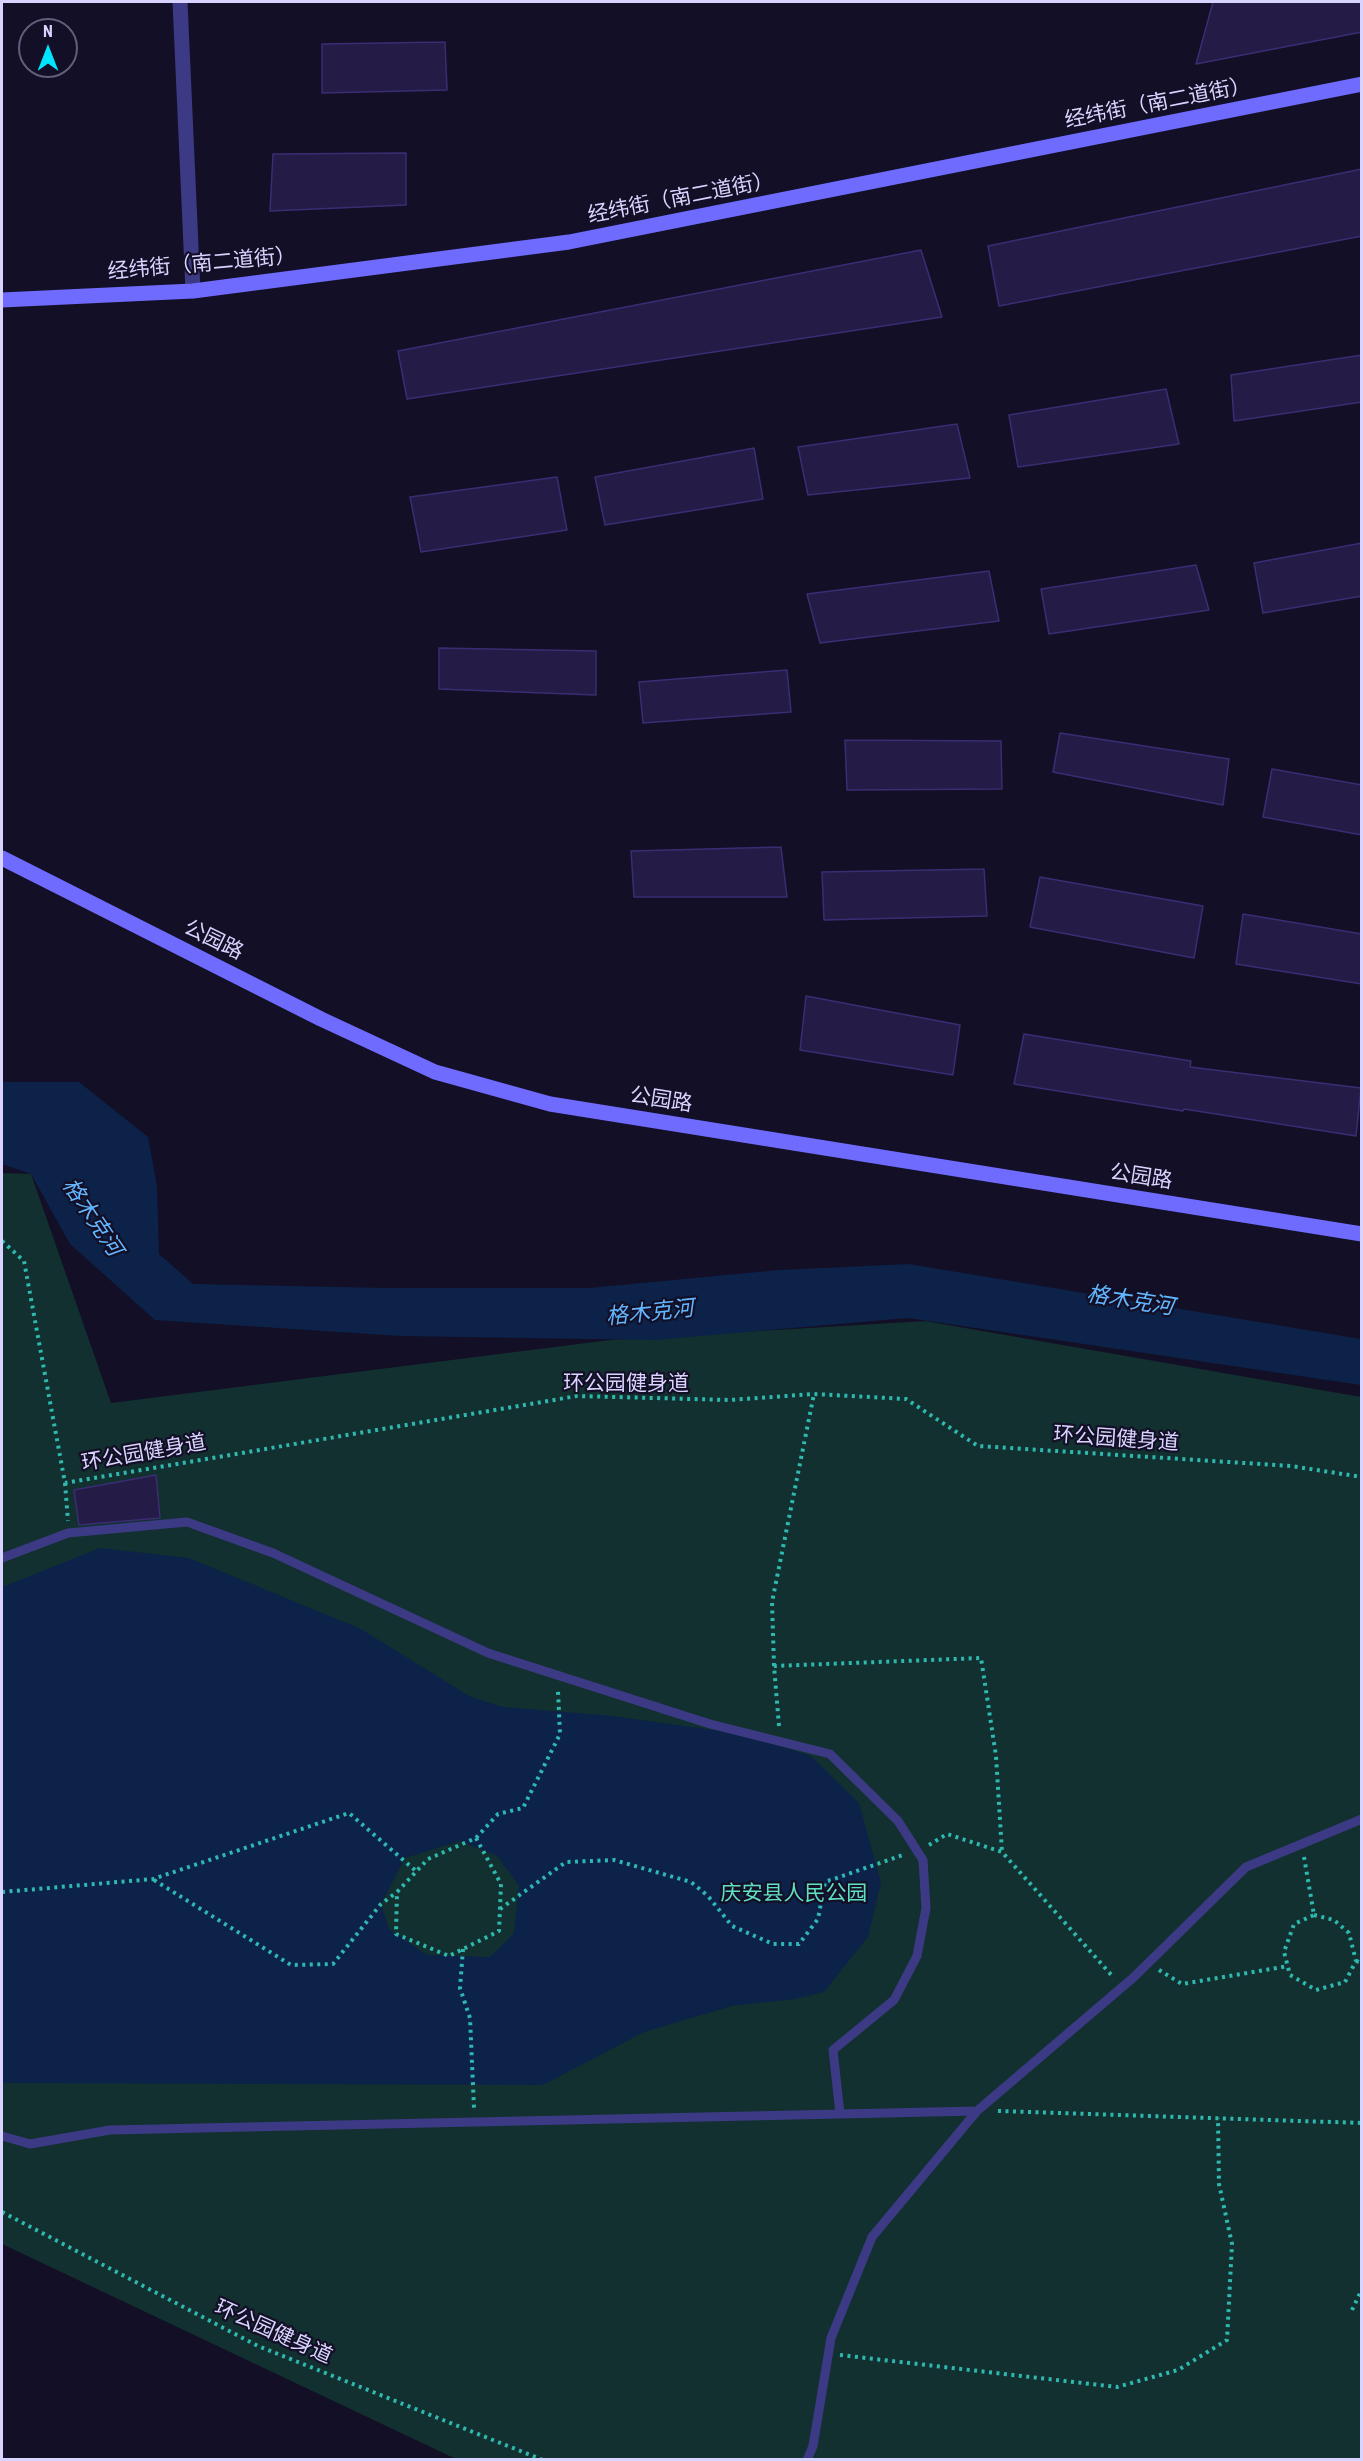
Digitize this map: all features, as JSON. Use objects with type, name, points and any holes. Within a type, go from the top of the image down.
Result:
[{"type":"street","points":[[180,2],[193,291]]},
{"type":"street","name":"经纬街（南二道街）","points":[[2,300],[193,291],[569,242],[1362,84]]},
{"type":"street","name":"公园路","points":[[2,858],[311,1014],[435,1072],[549,1104],[1362,1234]]},
{"type":"lane","points":[[2,1558],[68,1533],[187,1522],[273,1553],[488,1653],[710,1724],[830,1755],[898,1821],[918,1851],[923,1860],[926,1908],[917,1956],[894,2000],[833,2050],[840,2114]]},
{"type":"lane","points":[[807,2460],[813,2446],[831,2338],[872,2237],[976,2111],[1148,1964],[1246,1867],[1362,1819]]},
{"type":"lane","points":[[2,2136],[30,2144],[110,2130],[976,2111]]},
{"type":"path","name":"环公园健身道","points":[[2,1241],[24,1261],[66,1483],[577,1396],[730,1400],[814,1394],[906,1399],[978,1446],[1291,1466],[1362,1477]]},
{"type":"path","points":[[780,1742],[772,1602],[814,1394]]},
{"type":"path","points":[[66,1483],[68,1533]]},
{"type":"path","points":[[774,1666],[981,1658],[996,1756],[1002,1852]]},
{"type":"path","points":[[153,1879],[291,1965],[333,1964],[381,1904],[397,1892],[428,1859],[476,1838],[498,1814],[523,1808],[560,1734],[558,1675]]},
{"type":"path","points":[[2,1892],[153,1879],[349,1813],[416,1871]]},
{"type":"path","points":[[500,1908],[566,1862],[614,1860],[691,1882],[708,1896],[732,1926],[773,1944],[799,1944],[818,1919],[825,1882],[918,1851],[947,1834],[1002,1852],[1122,1987]]},
{"type":"path","points":[[397,1892],[396,1934],[449,1956],[499,1931],[501,1884],[476,1838]]},
{"type":"path","points":[[1301,1844],[1314,1916]]},
{"type":"path","points":[[1314,1916],[1334,1920],[1349,1933],[1356,1960],[1345,1982],[1316,1990],[1290,1974],[1284,1952],[1294,1924],[1314,1916]]},
{"type":"path","points":[[463,1949],[460,1988],[470,2018],[475,2122]]},
{"type":"path","points":[[1356,1960],[1362,1963]]},
{"type":"path","points":[[1148,1964],[1182,1984],[1288,1966]]},
{"type":"path","points":[[976,2111],[1362,2123]]},
{"type":"path","points":[[829,2354],[1117,2387],[1178,2370],[1188,2364],[1227,2340],[1232,2244],[1219,2184],[1218,2118]]},
{"type":"path","name":"环公园健身道","points":[[2,2212],[258,2346],[543,2460]]},
{"type":"path","points":[[1352,2310],[1362,2289]]},
{"type":"green space","name":"庆安县人民公园","points":[[2,1173],[31,1174],[111,1403],[610,1340],[925,1321],[1361,1397],[1361,2459],[456,2459],[2,2244]]},
{"type":"water","name":"格木克河","points":[[2,1082],[79,1082],[148,1137],[157,1186],[159,1254],[193,1284],[388,1288],[589,1288],[779,1270],[909,1264],[1361,1339],[1361,1385],[908,1318],[655,1340],[400,1336],[155,1320],[70,1244],[31,1174],[2,1164]]},
{"type":"water","points":[[100,1548],[189,1558],[361,1629],[471,1697],[503,1707],[613,1716],[741,1734],[811,1756],[859,1803],[881,1883],[868,1937],[824,1992],[795,1999],[732,2006],[644,2032],[543,2085],[2,2083],[2,1587]],"holes":[[[460,1841],[497,1856],[519,1886],[514,1933],[490,1957],[427,1955],[389,1929],[381,1904],[405,1858]]]},
{"type":"building","points":[[1213,2],[1362,2],[1362,32],[1196,64]]},
{"type":"building","points":[[445,42],[447,90],[322,93],[322,44]]},
{"type":"building","points":[[406,153],[406,205],[270,211],[273,154]]},
{"type":"building","points":[[1362,169],[1362,236],[999,306],[988,246]]},
{"type":"building","points":[[921,250],[942,317],[407,399],[398,351]]},
{"type":"building","points":[[1362,355],[1362,402],[1234,421],[1231,375]]},
{"type":"building","points":[[1166,389],[1179,444],[1018,467],[1009,415]]},
{"type":"building","points":[[957,424],[970,478],[808,495],[798,447]]},
{"type":"building","points":[[754,448],[763,499],[605,525],[595,477]]},
{"type":"building","points":[[557,477],[567,530],[421,552],[410,497]]},
{"type":"building","points":[[1362,543],[1362,596],[1263,613],[1254,563]]},
{"type":"building","points":[[1196,565],[1209,610],[1049,634],[1041,589]]},
{"type":"building","points":[[989,571],[999,621],[820,643],[807,594]]},
{"type":"building","points":[[439,648],[596,651],[596,695],[439,689]]},
{"type":"building","points":[[787,670],[791,712],[643,723],[639,682]]},
{"type":"building","points":[[1060,733],[1229,759],[1223,805],[1053,772]]},
{"type":"building","points":[[845,740],[1001,741],[1002,789],[847,790]]},
{"type":"building","points":[[1272,769],[1362,785],[1362,835],[1263,817]]},
{"type":"building","points":[[781,847],[787,897],[634,897],[631,851]]},
{"type":"building","points":[[984,869],[987,916],[824,920],[822,872]]},
{"type":"building","points":[[1040,877],[1203,906],[1194,958],[1030,927]]},
{"type":"building","points":[[1243,914],[1362,934],[1362,984],[1236,964]]},
{"type":"building","points":[[806,996],[960,1025],[953,1075],[800,1050]]},
{"type":"building","points":[[1024,1034],[1191,1061],[1190,1067],[1361,1088],[1356,1136],[1014,1084]]},
{"type":"building","points":[[156,1475],[160,1518],[79,1525],[74,1490]]}]
